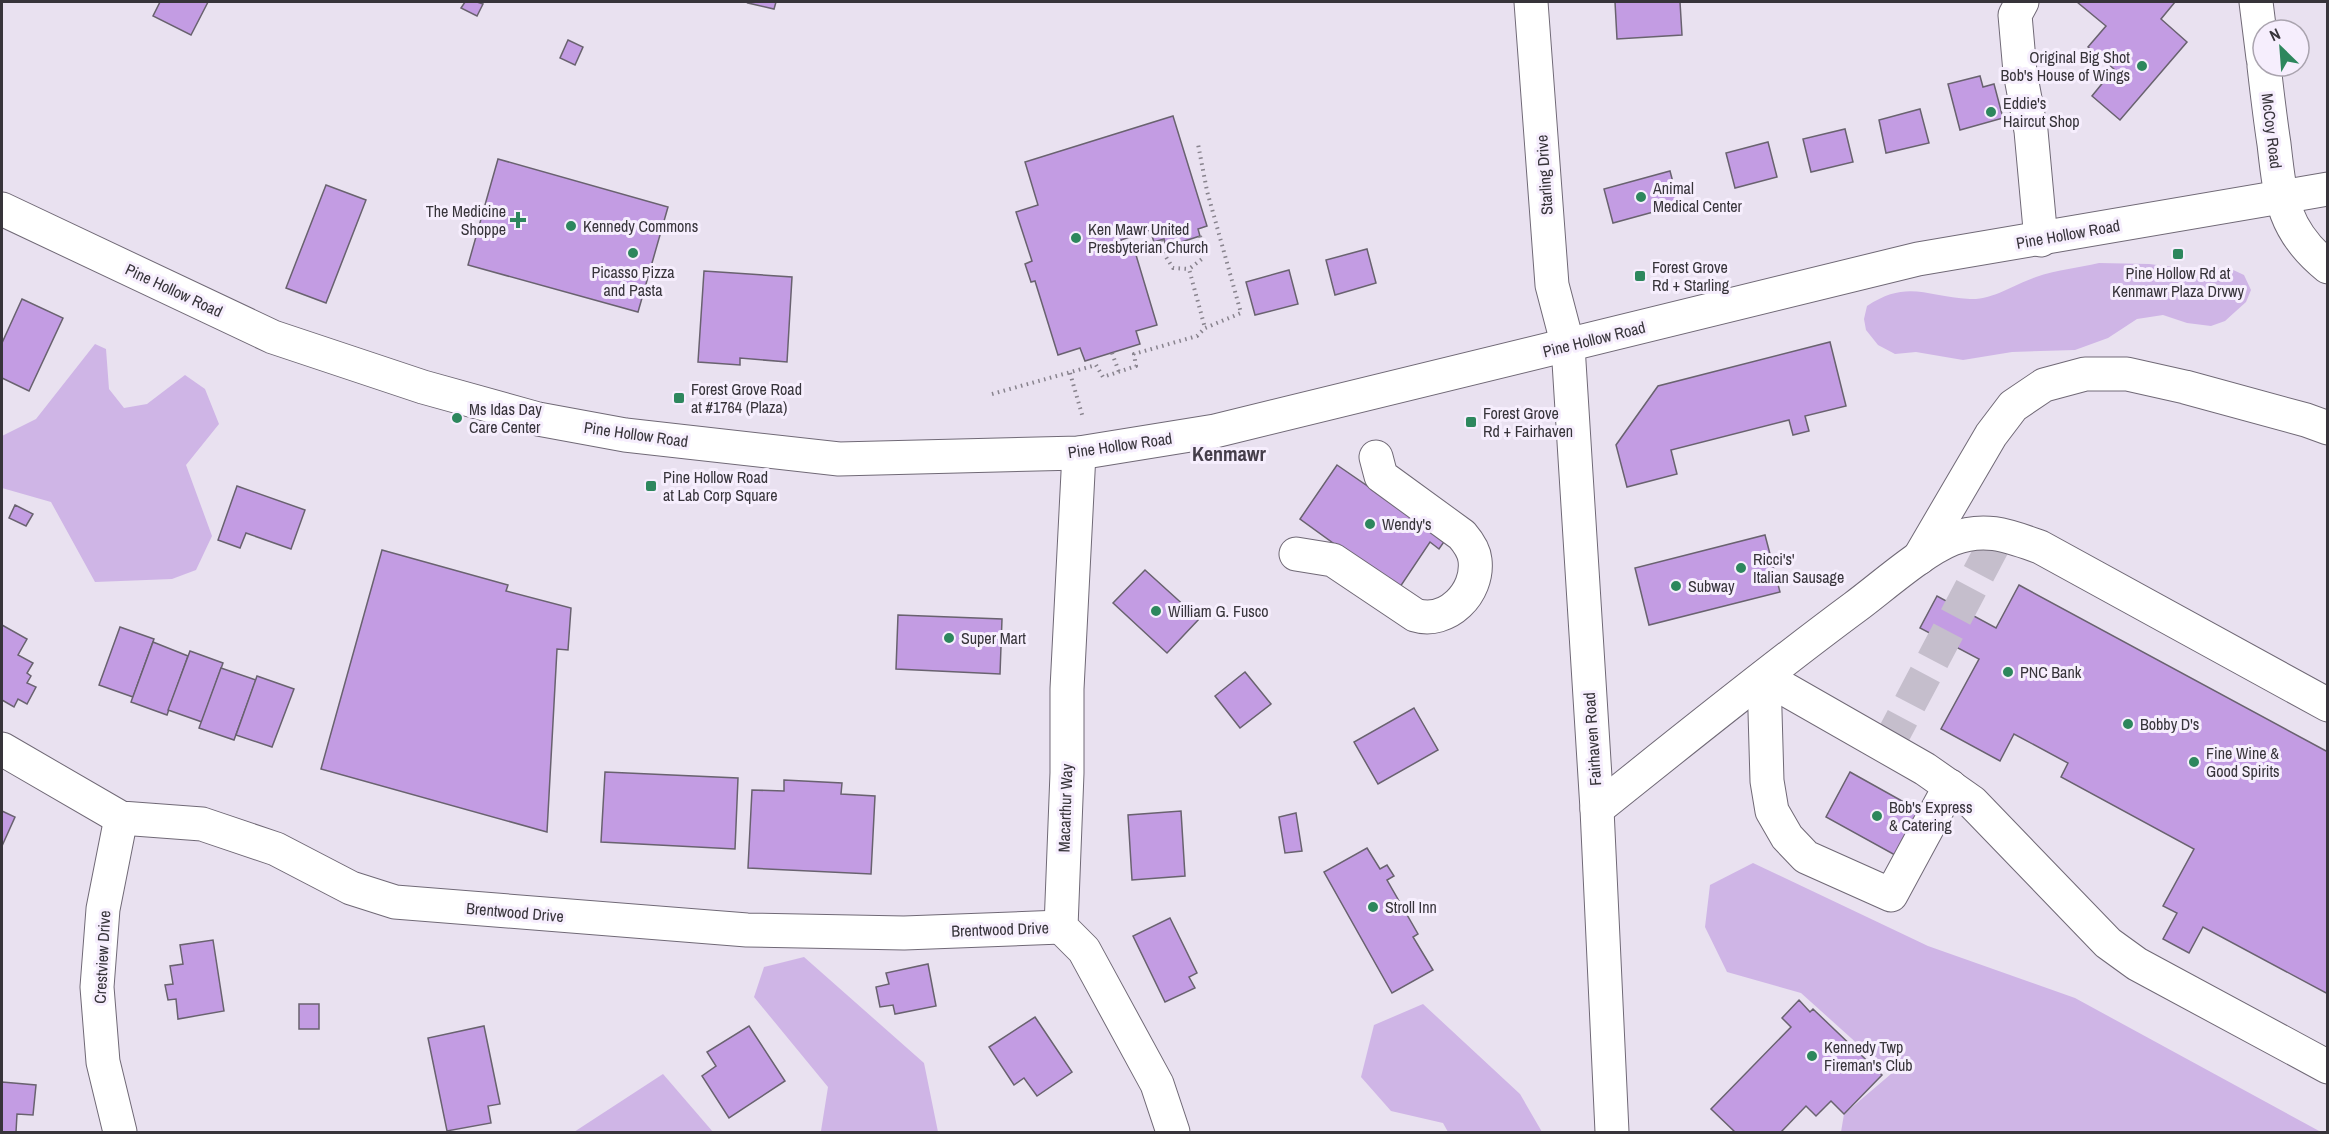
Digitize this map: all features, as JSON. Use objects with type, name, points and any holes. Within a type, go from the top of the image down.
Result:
[{"type":"street","name":"Starling Drive","points":[[1531,2],[1552,285],[1568,346]]},
{"type":"street","points":[[2022,2],[2015,15],[2020,72],[2031,131],[2041,240]]},
{"type":"street","points":[[2256,2],[2258,18]]},
{"type":"street","name":"McCoy Road","points":[[2265,78],[2280,197],[2292,226],[2305,246],[2328,267]]},
{"type":"street","name":"Pine Hollow Road","points":[[2,209],[273,337],[423,387],[538,419],[625,435],[838,459],[1086,452],[1215,432],[1918,259],[2041,240],[2328,189]]},
{"type":"street","name":"Fairhaven Road","points":[[1568,346],[1597,809],[1612,1132]]},
{"type":"street","points":[[1918,560],[1991,435],[2013,406],[2044,385],[2085,374],[2127,374],[2185,387],[2328,428]]},
{"type":"street","name":"Macarthur Way","points":[[1061,927],[1067,773],[1067,689],[1086,452]]},
{"type":"street","points":[[1296,554],[1333,560],[1415,615],[1434,618],[1459,604],[1468,592],[1474,573],[1475,562],[1469,543],[1462,535],[1381,476],[1376,457]]},
{"type":"street","points":[[1597,809],[1764,677],[1918,560],[1952,540],[1979,533],[2000,533],[2040,547],[2328,705]]},
{"type":"street","points":[[1764,677],[1925,769],[1971,802],[2108,943],[2137,964],[2328,1067]]},
{"type":"street","points":[[1764,677],[1767,781],[1772,811],[1787,837],[1806,857],[1891,895],[1950,786]]},
{"type":"street","name":"Brentwood Drive","points":[[2,749],[121,818],[202,824],[276,849],[351,888],[395,902],[747,930],[904,933],[1061,927]]},
{"type":"street","name":"Crestview Drive","points":[[120,1132],[103,1062],[97,987],[103,909],[121,818]]},
{"type":"street","points":[[1061,927],[1084,950],[1157,1084],[1173,1132]]},
{"type":"path","points":[[992,394],[1096,365],[1103,376],[1119,372],[1136,366],[1134,354],[1197,336],[1205,328],[1241,314],[1207,191],[1198,144]]},
{"type":"path","points":[[1161,240],[1166,257],[1173,268],[1189,269],[1202,259],[1203,248],[1200,236]]},
{"type":"path","points":[[1189,269],[1205,328]]},
{"type":"path","points":[[1112,353],[1119,372]]},
{"type":"path","points":[[1070,372],[1086,452]]},
{"type":"shaded area","points":[[2099,263],[2149,264],[2198,270],[2229,268],[2244,275],[2251,290],[2246,302],[2225,321],[2211,326],[2187,323],[2163,315],[2137,319],[2108,338],[2075,350],[2012,352],[1963,360],[1916,352],[1895,354],[1878,345],[1866,330],[1864,319],[1867,306],[1894,293],[1906,291],[1979,299],[2044,275]]},
{"type":"shaded area","points":[[95,344],[106,349],[109,389],[124,408],[147,404],[185,375],[205,389],[219,424],[186,465],[212,536],[196,570],[172,579],[95,582],[51,502],[2,488],[2,436],[36,419]]},
{"type":"shaded area","points":[[1753,863],[1928,946],[2075,998],[2321,1132],[1841,1132],[1844,1114],[1891,1074],[1801,993],[1727,972],[1705,927],[1710,885]]},
{"type":"shaded area","points":[[804,957],[924,1063],[938,1132],[819,1132],[828,1087],[754,997],[764,967]]},
{"type":"shaded area","points":[[1423,1004],[1520,1094],[1542,1132],[1448,1132],[1443,1123],[1391,1111],[1361,1077],[1374,1025]]},
{"type":"shaded area","points":[[663,1074],[713,1132],[574,1132]]},
{"type":"building","points":[[160,2],[208,2],[191,35],[153,16]]},
{"type":"building","points":[[465,2],[483,4],[477,16],[461,8]]},
{"type":"building","points":[[749,2],[776,2],[774,9]]},
{"type":"building","points":[[1615,2],[1680,2],[1682,35],[1617,39]]},
{"type":"building","points":[[2077,2],[2175,2],[2161,19],[2187,42],[2120,120],[2092,96],[2114,69],[2088,47],[2106,26]]},
{"type":"building","points":[[568,40],[583,47],[575,65],[560,58]]},
{"type":"building","points":[[1980,76],[1983,87],[1994,84],[2003,118],[1960,130],[1948,84]]},
{"type":"building","points":[[1920,109],[1929,143],[1886,153],[1879,120]]},
{"type":"building","name":"Ken Mawr United Presbyterian Church","points":[[1173,116],[1207,226],[1198,229],[1200,236],[1166,247],[1164,239],[1154,242],[1150,230],[1121,240],[1123,248],[1133,245],[1157,325],[1136,331],[1140,344],[1085,361],[1080,348],[1058,355],[1035,281],[1031,282],[1025,264],[1032,261],[1016,212],[1038,205],[1025,162]]},
{"type":"building","points":[[1845,129],[1853,162],[1811,172],[1803,139]]},
{"type":"building","points":[[1768,142],[1777,177],[1735,188],[1726,153]]},
{"type":"building","name":"Kennedy Commons","points":[[498,159],[668,207],[638,312],[468,265]]},
{"type":"building","name":"Animal Medical Center","points":[[1670,171],[1679,205],[1613,223],[1604,189]]},
{"type":"building","points":[[326,185],[366,200],[326,303],[286,288]]},
{"type":"building","points":[[1367,249],[1376,283],[1335,295],[1326,260]]},
{"type":"building","points":[[1289,270],[1298,304],[1255,315],[1246,282]]},
{"type":"building","points":[[704,271],[792,277],[787,362],[740,358],[740,365],[698,362]]},
{"type":"building","points":[[22,299],[63,318],[29,391],[2,378],[2,343]]},
{"type":"building","points":[[1830,342],[1846,406],[1805,416],[1809,431],[1793,435],[1789,420],[1671,450],[1677,474],[1627,487],[1616,445],[1658,386]]},
{"type":"building","name":"Wendy's","points":[[1337,465],[1369,487],[1372,483],[1448,536],[1439,549],[1430,542],[1398,590],[1300,519]]},
{"type":"building","points":[[237,486],[305,510],[291,549],[246,533],[240,548],[218,540]]},
{"type":"building","points":[[15,505],[33,514],[26,526],[9,518]]},
{"type":"building","points":[[1765,535],[1780,592],[1649,625],[1635,568]]},
{"type":"building","points":[[382,550],[508,585],[506,591],[571,608],[568,650],[557,649],[547,832],[321,769]]},
{"type":"building","name":"William G. Fusco","points":[[1145,570],[1199,619],[1167,653],[1113,603]]},
{"type":"building","points":[[2019,585],[2328,752],[2328,994],[2203,927],[2189,953],[2163,939],[2177,913],[2163,906],[2194,849],[2061,777],[2068,763],[2014,734],[2000,761],[1941,729],[1979,659],[1920,628],[1937,596],[1996,628]]},
{"type":"building","name":"Super Mart","points":[[898,615],[1002,619],[1000,674],[896,669]]},
{"type":"building","points":[[2,625],[27,639],[18,655],[33,663],[27,673],[31,676],[27,683],[36,687],[27,704],[18,699],[14,707],[2,700]]},
{"type":"building","points":[[120,627],[154,639],[133,697],[99,685]]},
{"type":"building","points":[[153,642],[188,656],[167,715],[131,702]]},
{"type":"building","points":[[190,651],[223,663],[202,722],[168,710]]},
{"type":"building","points":[[221,668],[256,680],[234,740],[199,728]]},
{"type":"building","points":[[1245,672],[1271,704],[1240,728],[1215,696]]},
{"type":"building","points":[[257,676],[294,689],[272,747],[236,735]]},
{"type":"building","points":[[1414,708],[1438,750],[1378,784],[1354,742]]},
{"type":"building","points":[[605,772],[738,778],[735,849],[601,842]]},
{"type":"building","name":"Bob's Express & Catering","points":[[1850,772],[1929,816],[1904,860],[1826,817]]},
{"type":"building","points":[[784,780],[842,783],[841,794],[875,796],[871,874],[748,868],[752,790],[784,791]]},
{"type":"building","points":[[2,811],[15,817],[2,846]]},
{"type":"building","points":[[1181,811],[1185,876],[1132,880],[1128,815]]},
{"type":"building","points":[[1296,813],[1302,851],[1285,853],[1279,817]]},
{"type":"building","name":"Stroll Inn","points":[[1367,848],[1380,869],[1387,865],[1394,876],[1387,880],[1418,934],[1413,937],[1433,970],[1392,993],[1324,872]]},
{"type":"building","points":[[1170,918],[1197,973],[1189,977],[1195,988],[1165,1002],[1133,936]]},
{"type":"building","points":[[213,940],[224,1011],[178,1019],[176,999],[168,1000],[165,985],[173,984],[170,966],[183,964],[180,945]]},
{"type":"building","points":[[928,964],[936,1006],[895,1014],[893,1005],[880,1007],[876,987],[889,984],[886,973]]},
{"type":"building","name":"Kennedy Twp Fireman's Club","points":[[1799,1000],[1810,1012],[1813,1009],[1882,1075],[1844,1114],[1831,1101],[1816,1116],[1806,1106],[1781,1132],[1735,1132],[1711,1109],[1791,1027],[1782,1018]]},
{"type":"building","points":[[299,1004],[319,1004],[319,1029],[299,1029]]},
{"type":"building","points":[[1035,1017],[1072,1072],[1037,1096],[1024,1078],[1014,1085],[989,1047]]},
{"type":"building","points":[[484,1026],[500,1104],[488,1106],[491,1123],[447,1131],[428,1038]]},
{"type":"building","points":[[749,1026],[785,1081],[729,1118],[702,1076],[716,1066],[707,1052]]},
{"type":"building","points":[[2,1082],[36,1085],[33,1115],[17,1114],[16,1132],[2,1132]]},
{"type":"tunnel","points":[[1887,747],[2000,533]]},
{"type":"place","name":"Original Big Shot Bob's House of Wings","points":[[2142,66]]},
{"type":"place","name":"Eddie's Haircut Shop","points":[[1991,112]]},
{"type":"place","name":"Animal Medical Center","points":[[1641,197]]},
{"type":"place","name":"The Medicine Shoppe","points":[[518,220]]},
{"type":"place","name":"Kennedy Commons","points":[[571,226]]},
{"type":"place","name":"Ken Mawr United Presbyterian Church","points":[[1076,238]]},
{"type":"place","name":"Picasso Pizza and Pasta","points":[[633,253]]},
{"type":"place","name":"Pine Hollow Rd at Kenmawr Plaza Drvwy","points":[[2178,254]]},
{"type":"place","name":"Forest Grove Rd + Starling","points":[[1640,276]]},
{"type":"place","name":"Forest Grove Road at #1764 (Plaza)","points":[[679,398]]},
{"type":"place","name":"Ms Idas Day Care Center","points":[[457,418]]},
{"type":"place","name":"Forest Grove Rd + Fairhaven","points":[[1471,422]]},
{"type":"place","name":"Pine Hollow Road at Lab Corp Square","points":[[651,486]]},
{"type":"place","name":"Wendy's","points":[[1370,524]]},
{"type":"place","name":"Ricci's' Italian Sausage","points":[[1741,568]]},
{"type":"place","name":"Subway","points":[[1676,586]]},
{"type":"place","name":"William G. Fusco","points":[[1156,611]]},
{"type":"place","name":"Super Mart","points":[[949,638]]},
{"type":"place","name":"PNC Bank","points":[[2008,672]]},
{"type":"place","name":"Bobby D's","points":[[2128,724]]},
{"type":"place","name":"Fine Wine & Good Spirits","points":[[2194,762]]},
{"type":"place","name":"Bob's Express & Catering","points":[[1877,816]]},
{"type":"place","name":"Stroll Inn","points":[[1373,907]]},
{"type":"place","name":"Kennedy Twp Fireman's Club","points":[[1812,1056]]},
{"type":"district","name":"Kenmawr","points":[[1229,453]]}]
